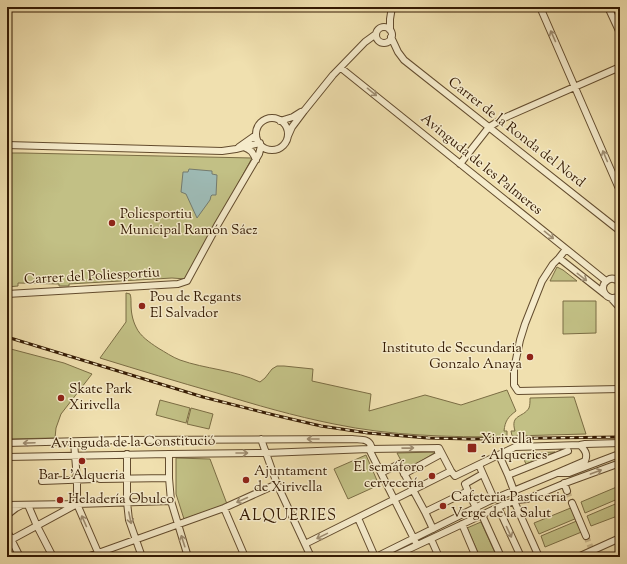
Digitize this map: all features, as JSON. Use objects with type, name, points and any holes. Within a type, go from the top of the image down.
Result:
[{"type":"street","points":[[540,7],[620,192]]},
{"type":"street","points":[[608,7],[620,34]]},
{"type":"street","points":[[304,111],[293,117],[280,120],[266,120],[261,123],[258,127],[256,135],[257,140],[268,149],[276,149],[283,146],[292,127],[304,111],[333,75],[365,42],[376,34],[392,8]]},
{"type":"street","points":[[361,47],[370,43],[382,43],[389,41],[391,37],[390,19],[392,8]]},
{"type":"street","points":[[381,28],[390,30]]},
{"type":"street","points":[[376,34],[377,40],[382,43]]},
{"type":"street","name":"Carrer de la Ronda del Nord","points":[[391,37],[398,52],[404,60],[620,230]]},
{"type":"street","name":"Carrer de la Ronda del Nord","points":[[382,43],[398,52]]},
{"type":"street","points":[[460,164],[489,127],[504,118],[620,67]]},
{"type":"street","name":"Avinguda de les Palmeres","points":[[341,68],[606,281]]},
{"type":"street","points":[[280,120],[284,124],[288,136]]},
{"type":"street","points":[[236,149],[256,135]]},
{"type":"street","points":[[7,145],[222,151],[260,144]]},
{"type":"street","points":[[257,157],[260,144]]},
{"type":"street","points":[[244,147],[251,150],[257,157]]},
{"type":"street","points":[[257,157],[268,149]]},
{"type":"street","name":"Carrer del Poliesportiu","points":[[7,294],[178,284],[187,281],[257,157]]},
{"type":"street","points":[[566,249],[553,264],[542,281],[525,324],[514,369],[514,386],[518,391],[620,389]]},
{"type":"street","points":[[559,258],[609,297],[617,297],[620,295]]},
{"type":"street","points":[[619,280],[612,278],[606,281],[603,286],[603,290],[620,308]]},
{"type":"street","points":[[259,439],[264,456],[274,474]]},
{"type":"street","points":[[352,439],[354,450]]},
{"type":"street","name":"Avinguda de la Constitució","points":[[7,443],[122,440],[352,439],[368,440],[371,444],[369,449]]},
{"type":"street","points":[[74,442],[76,456],[77,504],[99,555]]},
{"type":"street","points":[[305,544],[451,471],[455,476],[515,447],[620,443]]},
{"type":"street","points":[[358,518],[375,557],[494,499],[585,460],[585,450],[580,445]]},
{"type":"street","name":"Avinguda de la Constitució","points":[[7,457],[127,454],[275,453],[439,448],[451,471]]},
{"type":"street","points":[[369,449],[417,545]]},
{"type":"street","points":[[508,475],[568,451]]},
{"type":"street","points":[[404,474],[439,455],[438,452]]},
{"type":"street","points":[[275,453],[272,463],[277,484],[311,557]]},
{"type":"street","points":[[127,454],[127,502],[130,520],[142,557]]},
{"type":"street","points":[[169,454],[171,501],[188,557]]},
{"type":"street","points":[[557,473],[569,473],[619,454]]},
{"type":"street","points":[[499,455],[514,491]]},
{"type":"street","points":[[381,473],[399,464],[433,529]]},
{"type":"street","points":[[392,557],[498,507],[514,501],[527,499],[566,482],[620,464]]},
{"type":"street","points":[[478,465],[521,557]]},
{"type":"street","points":[[566,482],[582,469]]},
{"type":"street","points":[[476,508],[465,484],[479,476]]},
{"type":"street","points":[[42,481],[169,478]]},
{"type":"street","points":[[566,482],[567,491]]},
{"type":"street","points":[[87,557],[99,555],[178,524],[224,508],[277,484]]},
{"type":"street","points":[[425,512],[468,491]]},
{"type":"street","points":[[494,499],[498,507]]},
{"type":"street","points":[[7,505],[171,501]]},
{"type":"street","points":[[514,501],[539,557]]},
{"type":"street","points":[[9,541],[77,504]]},
{"type":"street","points":[[572,504],[586,536]]},
{"type":"street","points":[[7,515],[17,507],[28,505]]},
{"type":"street","points":[[28,505],[53,557]]},
{"type":"street","points":[[224,508],[245,557]]},
{"type":"street","points":[[482,515],[501,557]]},
{"type":"street","points":[[462,524],[476,557]]},
{"type":"street","points":[[7,531],[9,541],[20,557]]},
{"type":"street","points":[[578,557],[592,549],[620,538]]},
{"type":"street","points":[[431,539],[439,557]]},
{"type":"street","points":[[592,549],[596,557]]},
{"type":"shaded area","name":"Poliesportiu Municipal Ramón Sáez","points":[[7,153],[252,158],[186,279],[172,278],[69,284],[69,286],[59,286],[59,284],[18,283],[18,286],[7,287]]},
{"type":"shaded area","points":[[557,267],[563,270],[577,281],[550,281]]},
{"type":"shaded area","points":[[126,293],[130,294],[134,321],[142,336],[177,359],[190,363],[240,375],[260,382],[272,369],[277,366],[313,369],[312,381],[371,394],[369,411],[425,395],[461,405],[507,390],[516,411],[509,417],[505,424],[504,431],[507,431],[507,437],[442,436],[377,431],[334,424],[275,410],[100,358],[126,322]]},
{"type":"shaded area","points":[[563,301],[596,301],[596,333],[563,334]]},
{"type":"shaded area","points":[[7,348],[64,363],[92,374],[61,414],[56,428],[55,438],[7,439]]},
{"type":"shaded area","points":[[574,397],[586,434],[512,436],[511,431],[515,431],[514,422],[529,408],[530,398]]},
{"type":"shaded area","points":[[160,400],[190,408],[186,423],[156,415]]},
{"type":"shaded area","points":[[191,408],[213,414],[209,429],[187,424]]},
{"type":"shaded area","points":[[436,452],[406,470],[397,453]]},
{"type":"shaded area","points":[[555,452],[526,464],[521,453]]},
{"type":"shaded area","points":[[366,455],[379,485],[348,499],[334,469]]},
{"type":"shaded area","points":[[176,458],[210,459],[227,504],[184,519],[176,494]]},
{"type":"shaded area","points":[[619,486],[620,498],[585,513],[581,502]]},
{"type":"shaded area","points":[[620,502],[620,515],[591,526],[587,516]]},
{"type":"shaded area","points":[[573,507],[577,518],[539,534],[534,523]]},
{"type":"shaded area","points":[[579,520],[584,531],[545,547],[541,536]]},
{"type":"shaded area","points":[[481,522],[497,557],[480,557],[467,528]]},
{"type":"water","points":[[189,169],[212,171],[212,174],[217,175],[216,195],[211,196],[210,200],[197,218],[186,194],[181,192],[183,172],[188,172]]},
{"type":"tunnel","points":[[567,491],[572,503]]},
{"type":"tunnel","points":[[586,536],[591,548]]},
{"type":"railway","points":[[7,337],[203,397],[321,426],[368,433],[428,438],[470,439],[620,437]]},
{"type":"place","name":"Poliesportiu Municipal Ramón Sáez","points":[[112,223]]},
{"type":"place","name":"Pou de Regants El Salvador","points":[[142,306]]},
{"type":"place","name":"Instituto de Secundaria Gonzalo Anaya","points":[[530,357]]},
{"type":"place","name":"Skate Park Xirivella","points":[[61,398]]},
{"type":"place","name":"Xirivella - Alqueries","points":[[472,448]]},
{"type":"place","name":"Bar L'Alqueria","points":[[82,461]]},
{"type":"place","name":"El semáforo cervecería","points":[[432,476]]},
{"type":"place","name":"Ajuntament de Xirivella","points":[[246,480]]},
{"type":"place","name":"Heladería Obulco","points":[[60,500]]},
{"type":"place","name":"Cafeteria Pasticeria Verge de la Salut","points":[[443,506]]},
{"type":"district","name":"ALQUERIES","points":[[288,516]]}]
